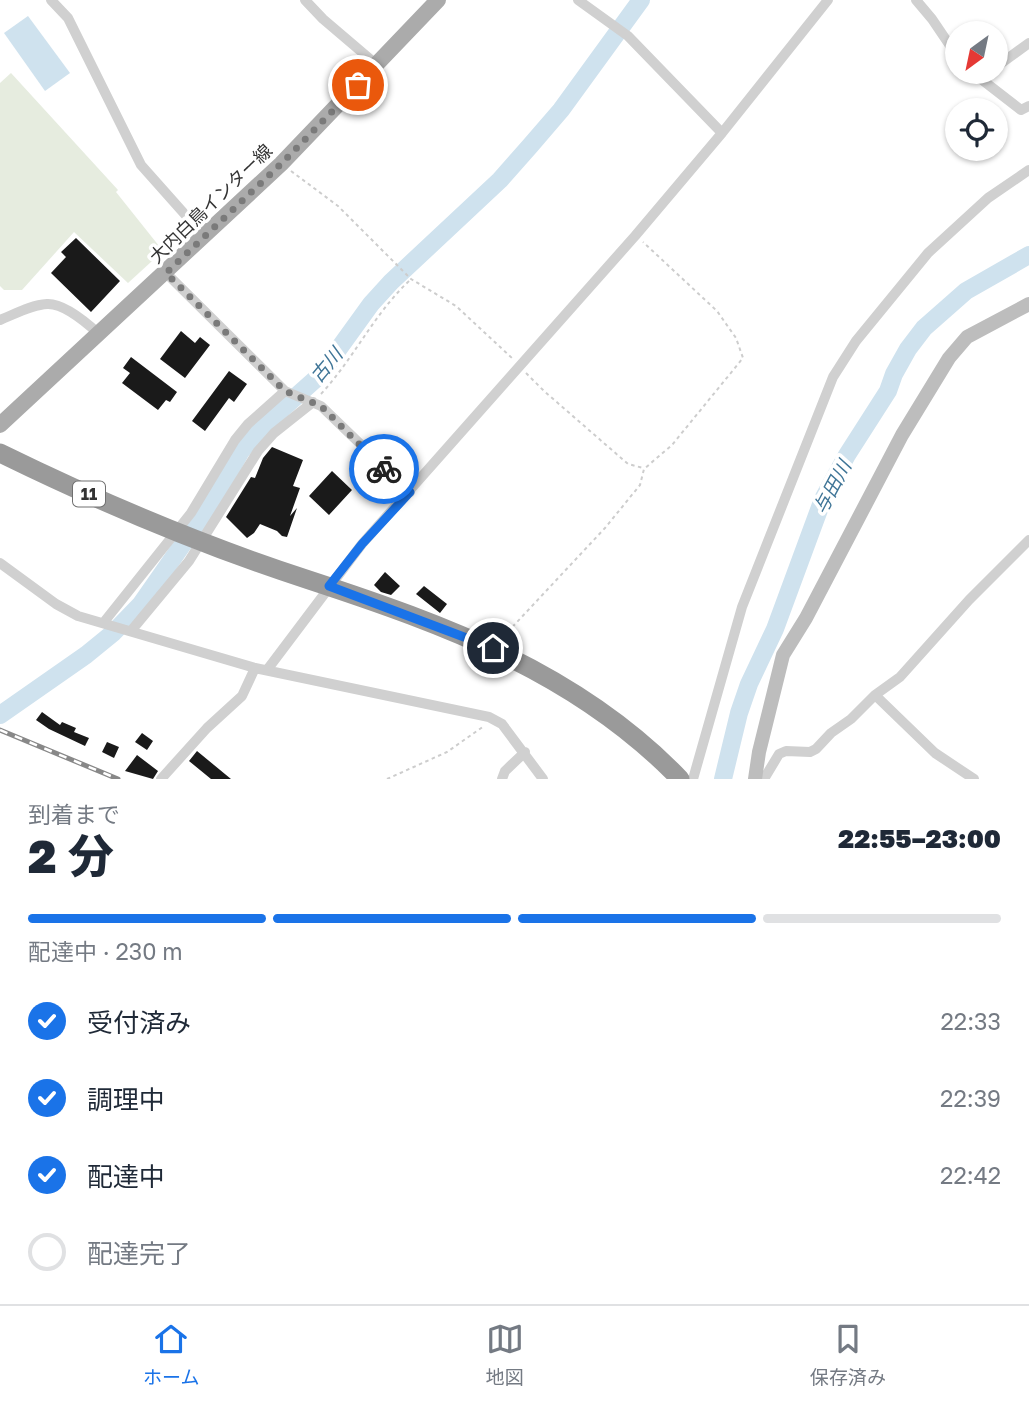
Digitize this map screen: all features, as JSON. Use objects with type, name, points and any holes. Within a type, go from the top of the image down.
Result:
[{"type":"highway","name":"11","points":[[0,453],[177,532],[493,648],[574,692],[606,714],[680,779]]},
{"type":"main road","name":"大内白鳥インター線","points":[[0,425],[281,164],[438,0]]},
{"type":"street","points":[[51,0],[68,18],[141,165],[205,237]]},
{"type":"street","points":[[305,0],[377,65]]},
{"type":"street","points":[[578,0],[628,36],[722,133]]},
{"type":"street","points":[[161,779],[207,728],[242,696],[261,669],[311,614],[362,544],[635,236],[722,133],[828,0]]},
{"type":"street","points":[[916,0],[945,38]]},
{"type":"street","points":[[1008,58],[1029,43]]},
{"type":"street","points":[[992,84],[1021,110],[1029,106]]},
{"type":"street","points":[[693,779],[742,607],[833,377],[856,341],[928,253],[988,198],[1029,170]]},
{"type":"street","points":[[166,273],[287,392],[321,406],[410,492]]},
{"type":"street","points":[[0,320],[39,305],[50,304],[89,325],[99,334]]},
{"type":"street","points":[[755,779],[783,655],[806,618],[902,435],[949,358],[967,337],[1029,304]]},
{"type":"street","points":[[106,623],[191,513],[235,440],[248,424],[287,392]]},
{"type":"street","points":[[129,630],[189,561],[258,451],[274,433],[311,401]]},
{"type":"street","points":[[764,779],[779,754],[786,751],[810,752],[816,749],[831,733],[900,677],[969,600],[1029,541]]},
{"type":"street","points":[[0,563],[56,604],[78,616],[261,669],[489,717],[502,724],[543,779]]},
{"type":"street","points":[[876,695],[936,753],[974,779]]},
{"type":"street","points":[[502,779],[505,771],[525,752]]},
{"type":"path","points":[[281,164],[338,206],[407,276],[456,306],[544,391],[628,464],[644,468]]},
{"type":"path","points":[[493,648],[605,528],[640,485],[644,468],[672,445],[743,358],[736,338],[717,311],[635,236]]},
{"type":"path","points":[[311,401],[346,364],[390,300],[411,279]]},
{"type":"path","points":[[387,779],[447,752],[477,732],[489,717]]},
{"type":"shaded area","points":[[11,73],[118,190],[116,192],[163,251],[128,283],[74,232],[22,290],[4,290],[0,286],[0,83]]},
{"type":"water","points":[[28,16],[70,73],[45,91],[4,33]]},
{"type":"building","points":[[76,238],[120,281],[91,312],[51,273],[66,257],[61,252]]},
{"type":"building","points":[[181,331],[195,343],[200,337],[210,345],[185,378],[160,359]]},
{"type":"building","points":[[131,357],[177,392],[170,402],[166,400],[158,410],[122,383],[130,373],[123,368]]},
{"type":"building","points":[[229,371],[247,384],[234,402],[229,398],[205,431],[192,421]]},
{"type":"building","points":[[272,447],[303,460],[293,486],[300,488],[290,516],[297,508],[287,537],[260,524],[247,538],[226,517],[251,477],[255,478],[263,458]]},
{"type":"building","points":[[332,471],[352,490],[329,515],[309,496]]},
{"type":"building","points":[[385,572],[400,586],[391,595],[381,592],[374,585]]},
{"type":"building","points":[[424,586],[447,604],[440,613],[416,594]]},
{"type":"building","points":[[42,712],[60,725],[62,722],[76,728],[74,732],[89,738],[85,746],[36,720]]},
{"type":"building","points":[[142,733],[153,741],[147,750],[135,742]]},
{"type":"building","points":[[107,742],[119,747],[114,758],[102,752]]},
{"type":"building","points":[[197,751],[231,779],[211,779],[189,761]]},
{"type":"building","points":[[137,755],[158,771],[153,779],[125,771]]},
{"type":"waterway","name":"古川","points":[[0,715],[86,655],[113,633],[141,604],[215,498],[241,451],[263,426],[319,376],[371,304],[391,282],[500,180],[561,110],[641,0]]},
{"type":"waterway","name":"与田川","points":[[723,779],[749,684],[775,629],[823,499],[847,455],[888,391],[908,349],[924,328],[966,291],[1029,255]]},
{"type":"railway","points":[[0,730],[118,779]]},
{"type":"way so far","points":[[358,85],[281,164],[166,273],[285,391],[321,406],[384,469]]},
{"type":"route","points":[[384,469],[410,492],[362,544],[329,586],[493,648]]}]
